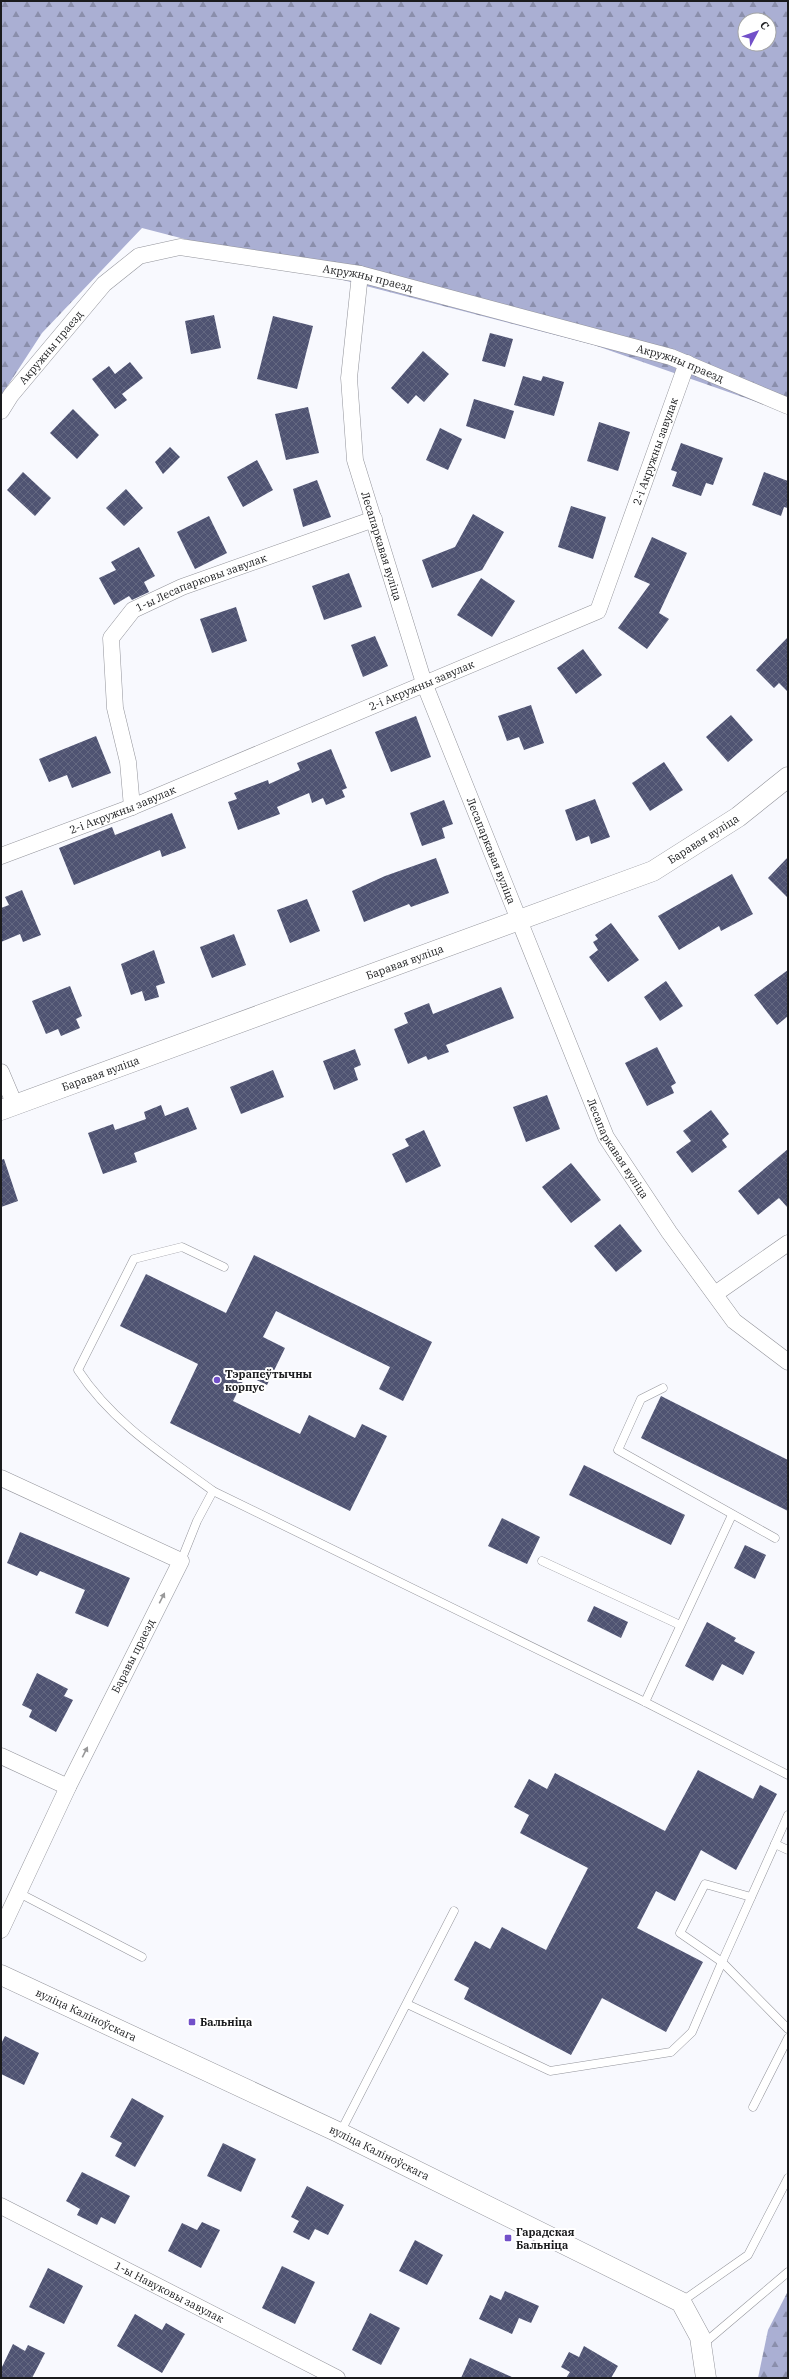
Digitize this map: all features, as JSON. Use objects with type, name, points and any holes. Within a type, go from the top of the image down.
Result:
[{"type":"street","name":"Акружны праезд","points":[[1,411],[11,395],[104,284],[139,256],[180,247],[360,274],[687,363],[788,406]]},
{"type":"street","name":"Лесапаркавая вуліца","points":[[360,274],[349,378],[355,460],[424,683],[520,919],[606,1138],[669,1232],[734,1321],[788,1362]]},
{"type":"street","name":"2-і Акружны завулак","points":[[1,856],[132,807],[598,611],[687,363]]},
{"type":"street","name":"1-ы Лесапарковы завулак","points":[[132,807],[128,762],[115,708],[111,638],[133,610],[182,587],[374,519]]},
{"type":"street","name":"Баравая вуліца","points":[[8,1107],[653,871],[738,817],[788,777]]},
{"type":"street","points":[[1,1072],[8,1107]]},
{"type":"street","points":[[714,1294],[788,1243]]},
{"type":"street","points":[[1,1478],[181,1561]]},
{"type":"street","name":"Баравы праезд","points":[[1,1930],[68,1787],[181,1561]]},
{"type":"street","points":[[1,1756],[68,1787]]},
{"type":"street","name":"вуліца Каліноўскага","points":[[1,1975],[340,2133],[681,2302]]},
{"type":"street","name":"1-ы Навуковы завулак","points":[[1,2206],[337,2378]]},
{"type":"street","points":[[681,2302],[700,2337],[706,2378]]},
{"type":"lane","points":[[224,1267],[182,1247],[134,1259],[78,1370],[88,1386],[114,1414],[150,1445],[213,1491],[645,1702],[788,1776]]},
{"type":"lane","points":[[663,1388],[641,1399],[618,1450],[775,1538]]},
{"type":"lane","points":[[181,1561],[197,1522],[213,1491]]},
{"type":"lane","points":[[645,1702],[732,1515]]},
{"type":"lane","points":[[542,1561],[680,1625]]},
{"type":"lane","points":[[407,2004],[550,2070],[671,2052],[692,2032],[788,1815]]},
{"type":"lane","points":[[775,1844],[788,1850]]},
{"type":"lane","points":[[751,1897],[705,1884],[680,1933],[722,1962],[788,2029]]},
{"type":"lane","points":[[18,1893],[142,1957]]},
{"type":"lane","points":[[340,2133],[454,1911]]},
{"type":"lane","points":[[754,2107],[788,2038]]},
{"type":"lane","points":[[681,2302],[748,2255],[788,2178]]},
{"type":"lane","points":[[701,2346],[788,2272]]},
{"type":"green space","points":[[1,1],[788,1],[788,413],[594,345],[142,228],[42,333],[1,396]]},
{"type":"green space","points":[[788,2291],[788,2378],[758,2378],[768,2330]]},
{"type":"building","points":[[214,315],[221,348],[191,354],[185,321]]},
{"type":"building","points":[[273,316],[313,326],[297,389],[257,379]]},
{"type":"building","points":[[490,333],[513,339],[505,367],[482,361]]},
{"type":"building","points":[[423,351],[449,374],[424,402],[416,395],[408,404],[391,388]]},
{"type":"building","points":[[130,362],[143,378],[122,394],[127,400],[115,409],[92,379],[109,366],[115,374]]},
{"type":"building","points":[[523,376],[541,381],[543,376],[564,382],[554,416],[514,405]]},
{"type":"building","points":[[474,399],[514,411],[505,439],[466,426]]},
{"type":"building","points":[[308,407],[319,453],[286,460],[275,414]]},
{"type":"building","points":[[73,409],[99,435],[77,459],[50,433]]},
{"type":"building","points":[[599,422],[630,432],[618,471],[587,461]]},
{"type":"building","points":[[440,428],[462,439],[448,470],[426,460]]},
{"type":"building","points":[[681,443],[723,458],[713,485],[706,483],[701,496],[672,486],[677,472],[671,470]]},
{"type":"building","points":[[170,447],[180,457],[163,474],[155,462]]},
{"type":"building","points":[[257,460],[273,490],[243,507],[227,477]]},
{"type":"building","points":[[23,472],[51,498],[35,516],[7,490]]},
{"type":"building","points":[[764,472],[788,481],[788,508],[784,507],[781,516],[752,505]]},
{"type":"building","points":[[317,480],[331,517],[303,527],[293,489]]},
{"type":"building","points":[[126,489],[143,508],[124,526],[106,508]]},
{"type":"building","points":[[571,506],[606,517],[593,559],[558,547]]},
{"type":"building","points":[[473,514],[504,532],[482,570],[432,588],[422,560],[455,547]]},
{"type":"building","points":[[209,516],[227,553],[195,569],[177,532]]},
{"type":"building","points":[[652,537],[687,553],[659,613],[669,619],[647,649],[618,628],[650,584],[634,577]]},
{"type":"building","points":[[139,547],[155,576],[144,582],[149,592],[132,600],[129,596],[114,605],[99,578],[116,570],[111,562]]},
{"type":"building","points":[[349,573],[362,607],[324,620],[312,586]]},
{"type":"building","points":[[481,578],[515,601],[492,637],[457,615]]},
{"type":"building","points":[[236,607],[247,641],[212,653],[200,619]]},
{"type":"building","points":[[375,636],[388,666],[363,677],[351,645]]},
{"type":"building","points":[[788,637],[788,692],[779,683],[774,688],[756,670]]},
{"type":"building","points":[[583,649],[602,675],[576,694],[557,668]]},
{"type":"building","points":[[531,705],[544,743],[524,750],[519,737],[507,741],[498,716]]},
{"type":"building","points":[[731,715],[753,740],[728,762],[706,737]]},
{"type":"building","points":[[416,716],[431,757],[391,772],[375,732]]},
{"type":"building","points":[[96,736],[111,773],[72,788],[67,775],[49,782],[39,759]]},
{"type":"building","points":[[331,749],[347,788],[342,790],[345,797],[326,805],[323,798],[312,803],[309,793],[277,807],[280,814],[238,830],[228,802],[237,799],[234,793],[268,780],[269,784],[300,770],[297,763]]},
{"type":"building","points":[[664,762],[683,790],[650,811],[632,783]]},
{"type":"building","points":[[595,799],[610,837],[591,844],[589,836],[576,841],[565,810]]},
{"type":"building","points":[[444,800],[453,824],[442,828],[445,838],[422,846],[410,813]]},
{"type":"building","points":[[172,813],[186,848],[162,857],[160,850],[74,885],[59,848],[112,827],[115,835]]},
{"type":"building","points":[[788,857],[788,898],[768,878]]},
{"type":"building","points":[[436,858],[449,893],[411,907],[409,904],[364,922],[352,891],[385,876]]},
{"type":"building","points":[[732,874],[753,914],[721,931],[719,926],[679,950],[658,916]]},
{"type":"building","points":[[22,890],[41,935],[23,942],[20,934],[1,942],[1,908],[9,905],[5,897]]},
{"type":"building","points":[[307,899],[320,931],[290,943],[277,910]]},
{"type":"building","points":[[611,923],[639,960],[608,982],[589,957],[598,950],[593,942],[598,939],[595,935]]},
{"type":"building","points":[[234,934],[246,965],[212,978],[200,947]]},
{"type":"building","points":[[154,950],[165,983],[156,986],[159,997],[145,1001],[142,991],[131,995],[121,964]]},
{"type":"building","points":[[788,970],[788,1016],[777,1025],[754,995]]},
{"type":"building","points":[[666,981],[683,1006],[660,1021],[644,997]]},
{"type":"building","points":[[70,986],[82,1016],[76,1019],[80,1028],[61,1036],[58,1029],[46,1034],[32,1001]]},
{"type":"building","points":[[501,987],[514,1018],[446,1045],[449,1052],[428,1060],[426,1056],[408,1064],[394,1029],[408,1023],[404,1013],[429,1003],[433,1014]]},
{"type":"building","points":[[657,1047],[676,1083],[671,1086],[674,1093],[647,1106],[625,1063]]},
{"type":"building","points":[[355,1049],[361,1065],[354,1068],[358,1080],[334,1090],[323,1061]]},
{"type":"building","points":[[273,1070],[284,1097],[241,1114],[230,1087]]},
{"type":"building","points":[[547,1095],[560,1129],[526,1142],[513,1107]]},
{"type":"building","points":[[161,1105],[165,1116],[188,1107],[197,1129],[134,1153],[137,1162],[103,1174],[88,1133],[113,1124],[115,1130],[146,1119],[144,1112]]},
{"type":"building","points":[[711,1110],[729,1134],[722,1140],[727,1147],[692,1173],[676,1152],[691,1141],[683,1131]]},
{"type":"building","points":[[424,1130],[441,1166],[406,1183],[392,1154],[409,1146],[405,1139]]},
{"type":"building","points":[[788,1149],[788,1208],[779,1198],[758,1215],[738,1191]]},
{"type":"building","points":[[4,1159],[18,1201],[1,1207],[1,1160]]},
{"type":"building","points":[[571,1163],[601,1200],[571,1223],[542,1187]]},
{"type":"building","points":[[620,1224],[642,1251],[616,1272],[594,1246]]},
{"type":"building","name":"Тэрапеўтычны корпус","points":[[254,1255],[432,1342],[403,1401],[379,1389],[390,1367],[276,1311],[263,1337],[285,1348],[267,1385],[246,1375],[233,1401],[300,1434],[309,1415],[355,1438],[362,1424],[387,1436],[350,1511],[170,1423],[198,1364],[120,1326],[146,1274],[226,1313]]},
{"type":"building","points":[[661,1396],[788,1460],[788,1511],[641,1438]]},
{"type":"building","points":[[584,1465],[685,1515],[671,1545],[569,1495]]},
{"type":"building","points":[[502,1518],[540,1537],[527,1564],[488,1546]]},
{"type":"building","points":[[20,1532],[130,1578],[108,1627],[75,1613],[85,1590],[40,1571],[37,1576],[7,1563]]},
{"type":"building","points":[[745,1545],[766,1555],[755,1579],[734,1568]]},
{"type":"building","points":[[594,1606],[628,1622],[621,1638],[587,1621]]},
{"type":"building","points":[[707,1622],[736,1638],[734,1641],[755,1652],[743,1675],[722,1664],[713,1681],[685,1666]]},
{"type":"building","points":[[37,1673],[68,1689],[64,1696],[73,1700],[56,1732],[29,1717],[32,1710],[22,1705]]},
{"type":"building","points":[[698,1770],[753,1799],[760,1785],[777,1794],[736,1870],[701,1850],[675,1901],[656,1891],[637,1928],[703,1962],[666,2032],[602,1998],[571,2055],[464,1999],[469,1988],[454,1980],[475,1941],[490,1949],[502,1927],[546,1950],[588,1868],[520,1833],[529,1815],[514,1807],[529,1779],[547,1789],[555,1773],[665,1831]]},
{"type":"building","points":[[5,2036],[39,2053],[24,2085],[1,2074],[1,2044]]},
{"type":"building","points":[[132,2098],[164,2116],[135,2167],[115,2156],[122,2143],[110,2137]]},
{"type":"building","points":[[223,2143],[256,2159],[241,2192],[207,2176]]},
{"type":"building","points":[[82,2172],[130,2196],[115,2224],[101,2217],[97,2225],[77,2215],[80,2209],[66,2201]]},
{"type":"building","points":[[307,2186],[344,2205],[328,2235],[315,2229],[309,2240],[293,2232],[299,2221],[291,2217]]},
{"type":"building","points":[[202,2222],[220,2230],[201,2268],[168,2251],[182,2223],[197,2230]]},
{"type":"building","points":[[415,2240],[443,2255],[427,2285],[399,2271]]},
{"type":"building","points":[[282,2266],[315,2282],[295,2324],[262,2308]]},
{"type":"building","points":[[48,2268],[83,2286],[64,2324],[29,2307]]},
{"type":"building","points":[[505,2291],[539,2306],[531,2323],[519,2318],[512,2334],[479,2319],[490,2295],[501,2300]]},
{"type":"building","points":[[370,2313],[400,2328],[381,2365],[352,2350]]},
{"type":"building","points":[[135,2314],[162,2330],[166,2323],[185,2334],[162,2373],[117,2346]]},
{"type":"building","points":[[13,2344],[25,2351],[28,2345],[45,2353],[32,2378],[1,2378],[1,2369]]},
{"type":"building","points":[[584,2346],[618,2366],[611,2378],[566,2378],[570,2372],[561,2367],[569,2352],[579,2357]]},
{"type":"building","points":[[470,2358],[514,2378],[461,2378]]},
{"type":"place","name":"Тэрапеўтычны корпус","points":[[217,1380]]},
{"type":"place","name":"Бальніца","points":[[192,2022]]},
{"type":"place","name":"Гарадская Бальніца","points":[[508,2238]]}]
